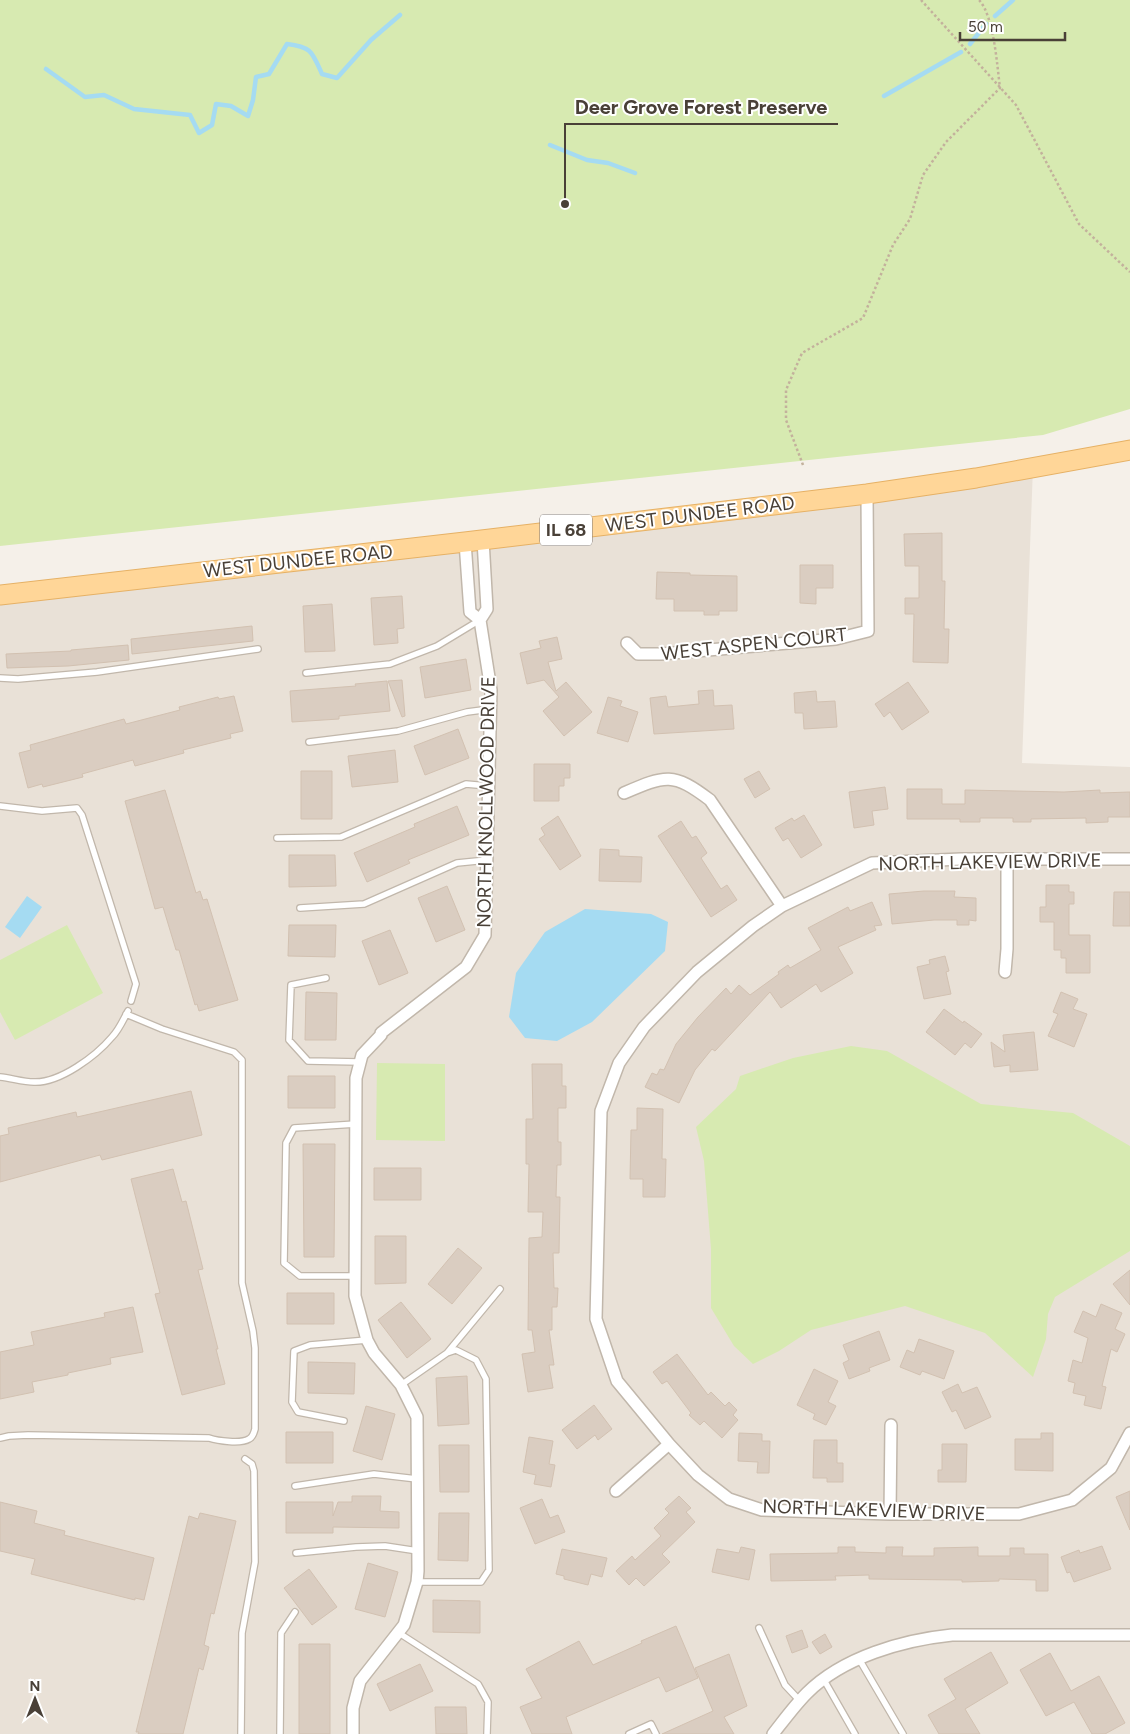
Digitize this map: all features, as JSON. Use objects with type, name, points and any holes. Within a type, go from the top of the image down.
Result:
[{"type":"main road","name":"WEST DUNDEE ROAD","points":[[0,595],[867,494],[976,478],[1130,450]]},
{"type":"street","name":"WEST ASPEN COURT","points":[[627,643],[638,654],[661,654],[836,639],[868,631],[867,494]]},
{"type":"street","name":"NORTH KNOLLWOOD DRIVE","points":[[474,541],[470,612],[480,620]]},
{"type":"street","name":"NORTH KNOLLWOOD DRIVE","points":[[353,1734],[353,1708],[360,1681],[404,1625],[417,1582],[418,1550],[417,1417],[402,1385],[374,1354],[367,1340],[355,1296],[356,1078],[362,1055],[381,1035],[381,1032],[466,967],[485,935],[491,690],[480,620],[486,609],[474,541]]},
{"type":"street","points":[[624,794],[649,782],[667,779],[682,781],[696,790],[710,800],[782,906]]},
{"type":"street","name":"NORTH LAKEVIEW DRIVE","points":[[1130,860],[961,859],[872,863],[782,906],[753,926],[697,972],[644,1027],[619,1063],[601,1111],[596,1319],[617,1381],[669,1444],[698,1475],[729,1499],[762,1510],[890,1514],[1018,1514],[1072,1500],[1111,1468],[1130,1433]]},
{"type":"street","points":[[1004,972],[1007,948],[1007,859]]},
{"type":"street","points":[[890,1425],[890,1514]]},
{"type":"street","points":[[616,1491],[669,1444]]},
{"type":"street","points":[[773,1734],[808,1692],[824,1680],[859,1659],[900,1643],[952,1635],[1130,1635]]},
{"type":"lane","points":[[306,673],[390,664],[437,646],[480,620]]},
{"type":"lane","points":[[0,678],[97,672],[258,649]]},
{"type":"lane","points":[[309,742],[398,731],[467,712],[490,709]]},
{"type":"lane","points":[[277,838],[341,837],[466,784],[488,786]]},
{"type":"lane","points":[[0,806],[42,811],[76,808],[82,815],[136,984],[131,1001]]},
{"type":"lane","points":[[300,908],[364,904],[457,863],[487,860]]},
{"type":"lane","points":[[326,978],[291,985],[289,1040],[308,1061],[360,1062]]},
{"type":"lane","points":[[0,1076],[34,1082],[47,1081],[62,1076],[76,1068],[112,1037],[127,1013],[162,1028],[234,1052],[242,1060],[242,1283],[255,1348],[255,1429],[252,1437],[248,1440],[219,1441],[209,1438],[28,1435],[0,1438]]},
{"type":"lane","points":[[355,1276],[300,1276],[284,1263],[286,1142],[294,1128],[356,1124]]},
{"type":"lane","points":[[402,1385],[447,1353],[500,1289]]},
{"type":"lane","points":[[344,1422],[298,1412],[292,1402],[294,1351],[310,1345],[367,1340]]},
{"type":"lane","points":[[417,1582],[481,1582],[489,1570],[486,1378],[476,1360],[456,1350],[447,1353]]},
{"type":"lane","points":[[241,1734],[242,1633],[255,1562],[254,1470],[252,1464],[245,1459]]},
{"type":"lane","points":[[295,1486],[374,1474],[417,1479]]},
{"type":"lane","points":[[296,1553],[385,1546],[418,1550]]},
{"type":"lane","points":[[280,1734],[281,1633],[295,1612]]},
{"type":"lane","points":[[759,1628],[785,1685],[800,1701]]},
{"type":"lane","points":[[399,1633],[478,1684],[488,1702],[486,1734]]},
{"type":"lane","points":[[859,1659],[903,1734]]},
{"type":"lane","points":[[824,1680],[855,1734]]},
{"type":"lane","points":[[629,1734],[651,1724],[656,1734]]},
{"type":"path","points":[[921,0],[1016,104],[1079,224],[1130,272]]},
{"type":"path","points":[[979,0],[984,6],[992,31],[1000,88]]},
{"type":"path","points":[[803,465],[786,420],[786,390],[802,353],[863,318],[893,245],[910,218],[923,175],[946,142],[1000,88]]},
{"type":"shaded area","points":[[1033,467],[1022,763],[1130,767],[1130,1734],[0,1734],[0,595]]},
{"type":"green space","points":[[0,0],[1130,0],[1130,409],[1043,435],[0,546]]},
{"type":"green space","points":[[67,925],[103,993],[15,1040],[0,1012],[0,960]]},
{"type":"green space","points":[[851,1046],[887,1051],[981,1104],[1073,1113],[1130,1146],[1130,1251],[1055,1297],[1048,1314],[1046,1339],[1033,1377],[985,1333],[905,1306],[811,1330],[779,1351],[753,1364],[734,1346],[711,1308],[711,1249],[704,1161],[696,1127],[736,1089],[740,1076],[793,1058]]},
{"type":"green space","points":[[377,1063],[445,1064],[445,1141],[376,1140]]},
{"type":"water","points":[[27,896],[42,907],[20,938],[5,927]]},
{"type":"water","points":[[585,909],[651,914],[668,922],[665,951],[592,1022],[557,1041],[525,1038],[509,1017],[516,973],[545,932]]},
{"type":"building","points":[[942,533],[942,581],[945,581],[944,629],[949,629],[948,663],[913,662],[914,614],[905,614],[905,598],[919,598],[919,566],[905,566],[904,534]]},
{"type":"building","points":[[800,565],[833,565],[833,588],[816,588],[816,604],[800,603]]},
{"type":"building","points":[[657,572],[737,576],[737,611],[719,611],[719,615],[704,615],[704,611],[674,611],[674,599],[656,599]]},
{"type":"building","points":[[402,596],[404,628],[397,629],[398,643],[374,645],[371,598]]},
{"type":"building","points":[[332,604],[335,651],[305,652],[303,606]]},
{"type":"building","points":[[252,626],[253,641],[132,654],[131,639]]},
{"type":"building","points":[[557,637],[562,659],[548,662],[556,691],[566,682],[592,712],[564,736],[543,711],[559,697],[544,680],[527,684],[520,653],[541,648],[539,641]]},
{"type":"building","points":[[128,645],[129,660],[68,666],[7,668],[6,654],[71,651]]},
{"type":"building","points":[[466,659],[471,690],[425,698],[420,667]]},
{"type":"building","points":[[402,680],[405,716],[402,717],[388,681]]},
{"type":"building","points":[[387,681],[390,711],[339,716],[339,719],[292,722],[290,691],[356,686],[355,684]]},
{"type":"building","points":[[908,682],[929,712],[902,730],[890,712],[884,717],[875,704]]},
{"type":"building","points":[[713,690],[714,706],[732,705],[734,729],[654,734],[650,698],[666,696],[668,707],[699,704],[698,691]]},
{"type":"building","points":[[816,691],[817,702],[835,701],[837,727],[804,729],[803,713],[795,713],[794,693]]},
{"type":"building","points":[[234,696],[243,731],[230,734],[231,738],[183,750],[184,753],[135,766],[133,760],[82,774],[83,777],[43,787],[42,784],[28,788],[19,753],[31,750],[30,745],[124,719],[126,724],[180,710],[179,707],[218,697],[219,699]]},
{"type":"building","points":[[608,697],[622,701],[620,706],[638,712],[628,742],[597,733]]},
{"type":"building","points":[[458,729],[469,758],[425,775],[414,746]]},
{"type":"building","points":[[395,750],[398,782],[352,787],[348,756]]},
{"type":"building","points":[[534,764],[570,764],[570,778],[564,778],[564,786],[559,786],[559,801],[534,801]]},
{"type":"building","points":[[301,771],[332,771],[332,819],[301,819]]},
{"type":"building","points":[[759,771],[770,789],[755,798],[744,779]]},
{"type":"building","points":[[885,787],[888,809],[872,811],[874,825],[854,828],[849,792]]},
{"type":"building","points":[[907,789],[942,789],[942,804],[965,804],[965,790],[1064,792],[1100,790],[1100,793],[1130,792],[1130,817],[1108,817],[1108,822],[1086,823],[1086,818],[1031,819],[1031,822],[1013,822],[1013,818],[980,818],[980,822],[960,822],[960,819],[907,819]]},
{"type":"building","points":[[165,790],[196,893],[200,891],[203,900],[207,899],[238,1000],[199,1011],[197,1004],[195,1005],[179,950],[176,950],[163,907],[155,909],[125,801]]},
{"type":"building","points":[[457,806],[469,835],[408,860],[410,863],[367,882],[354,853],[415,827],[414,824]]},
{"type":"building","points":[[804,815],[822,845],[801,858],[788,838],[783,841],[775,828],[792,818],[794,821]]},
{"type":"building","points":[[558,816],[581,856],[560,870],[539,839],[545,835],[541,828]]},
{"type":"building","points":[[681,821],[692,838],[696,836],[707,853],[701,858],[721,889],[727,885],[737,900],[711,917],[658,836]]},
{"type":"building","points":[[600,849],[619,850],[619,856],[642,857],[641,882],[599,881]]},
{"type":"building","points":[[289,855],[335,855],[336,886],[289,887]]},
{"type":"building","points":[[1046,885],[1069,885],[1069,892],[1074,892],[1074,904],[1069,904],[1069,935],[1090,935],[1090,973],[1066,973],[1066,958],[1061,958],[1061,950],[1054,950],[1054,922],[1040,922],[1040,907],[1046,907]]},
{"type":"building","points":[[447,886],[465,930],[436,942],[418,898]]},
{"type":"building","points":[[955,891],[954,897],[976,898],[976,921],[969,920],[969,925],[957,925],[957,920],[892,924],[889,894]]},
{"type":"building","points":[[1114,892],[1130,892],[1130,926],[1113,926]]},
{"type":"building","points":[[872,902],[882,925],[874,926],[876,930],[838,947],[853,973],[821,992],[816,984],[781,1008],[770,992],[715,1051],[712,1049],[695,1070],[679,1103],[645,1087],[652,1073],[657,1075],[660,1069],[664,1070],[676,1044],[698,1017],[726,988],[731,994],[739,985],[750,995],[788,965],[790,968],[821,950],[808,928],[848,907],[850,911]]},
{"type":"building","points":[[289,925],[336,925],[335,957],[288,956]]},
{"type":"building","points":[[390,930],[408,973],[379,985],[362,941]]},
{"type":"building","points":[[945,956],[949,971],[946,972],[951,994],[924,999],[917,967],[930,964],[929,960]]},
{"type":"building","points":[[306,992],[337,993],[336,1040],[305,1040]]},
{"type":"building","points":[[1061,992],[1078,999],[1073,1009],[1087,1014],[1074,1047],[1048,1036],[1058,1014],[1053,1012]]},
{"type":"building","points":[[944,1009],[982,1034],[971,1048],[965,1043],[955,1055],[926,1032]]},
{"type":"building","points":[[1034,1032],[1038,1070],[1010,1072],[1010,1065],[994,1067],[991,1042],[1005,1052],[1003,1035]]},
{"type":"building","points":[[532,1064],[562,1064],[562,1086],[566,1086],[566,1108],[558,1108],[558,1142],[561,1142],[561,1165],[557,1165],[556,1197],[560,1197],[559,1253],[553,1253],[554,1288],[558,1288],[557,1307],[552,1307],[552,1330],[549,1330],[554,1365],[549,1365],[553,1388],[528,1392],[522,1354],[535,1352],[532,1330],[528,1330],[529,1238],[542,1237],[543,1212],[528,1212],[529,1164],[526,1164],[526,1119],[533,1119]]},
{"type":"building","points":[[288,1076],[335,1076],[335,1108],[288,1108]]},
{"type":"building","points":[[191,1091],[202,1135],[102,1160],[100,1155],[0,1182],[0,1136],[9,1134],[8,1128],[76,1112],[77,1117]]},
{"type":"building","points":[[637,1108],[663,1109],[662,1159],[666,1159],[665,1197],[643,1197],[643,1179],[630,1179],[631,1130],[637,1130]]},
{"type":"building","points":[[303,1144],[335,1144],[334,1257],[304,1257]]},
{"type":"building","points":[[374,1168],[421,1168],[421,1200],[374,1200]]},
{"type":"building","points":[[173,1169],[182,1202],[186,1201],[203,1269],[198,1270],[225,1384],[182,1395],[155,1294],[160,1293],[131,1179]]},
{"type":"building","points":[[375,1236],[406,1236],[406,1283],[375,1284]]},
{"type":"building","points":[[458,1248],[482,1268],[452,1304],[428,1284]]},
{"type":"building","points":[[1130,1270],[1130,1305],[1113,1284]]},
{"type":"building","points":[[287,1293],[334,1293],[334,1324],[287,1324]]},
{"type":"building","points":[[401,1302],[431,1339],[407,1358],[378,1320]]},
{"type":"building","points":[[1101,1304],[1122,1313],[1115,1329],[1125,1334],[1117,1352],[1111,1349],[1102,1386],[1106,1387],[1101,1409],[1084,1405],[1086,1396],[1073,1393],[1075,1383],[1068,1381],[1073,1360],[1082,1363],[1088,1338],[1074,1332],[1083,1311],[1096,1317]]},
{"type":"building","points":[[133,1307],[143,1352],[110,1358],[111,1364],[32,1382],[34,1392],[0,1399],[0,1352],[34,1345],[31,1332],[105,1317],[104,1313]]},
{"type":"building","points":[[879,1331],[890,1360],[869,1368],[870,1371],[849,1379],[843,1363],[849,1360],[843,1345]]},
{"type":"building","points":[[919,1339],[954,1351],[944,1379],[922,1371],[920,1375],[900,1367],[907,1350],[914,1353]]},
{"type":"building","points":[[677,1354],[708,1395],[711,1392],[725,1406],[729,1402],[737,1410],[733,1415],[738,1420],[722,1438],[704,1421],[700,1425],[689,1415],[691,1413],[667,1381],[662,1384],[653,1372]]},
{"type":"building","points":[[308,1362],[355,1363],[354,1394],[308,1393]]},
{"type":"building","points":[[814,1369],[838,1381],[828,1402],[836,1406],[826,1425],[813,1419],[815,1414],[797,1405]]},
{"type":"building","points":[[467,1376],[469,1424],[438,1426],[436,1378]]},
{"type":"building","points":[[958,1384],[962,1393],[977,1387],[991,1417],[965,1429],[956,1410],[952,1412],[942,1392]]},
{"type":"building","points":[[594,1405],[612,1429],[598,1440],[595,1435],[577,1449],[562,1430]]},
{"type":"building","points":[[366,1406],[395,1414],[382,1460],[353,1451]]},
{"type":"building","points":[[286,1432],[333,1432],[333,1463],[286,1463]]},
{"type":"building","points":[[739,1433],[762,1434],[762,1441],[770,1441],[769,1473],[757,1473],[758,1462],[738,1461]]},
{"type":"building","points":[[1041,1433],[1053,1433],[1053,1471],[1015,1470],[1015,1439],[1041,1439]]},
{"type":"building","points":[[529,1437],[553,1441],[549,1464],[555,1465],[551,1487],[534,1484],[536,1475],[523,1472]]},
{"type":"building","points":[[814,1440],[837,1440],[837,1463],[843,1463],[843,1482],[827,1482],[827,1478],[813,1478]]},
{"type":"building","points":[[942,1444],[967,1444],[966,1482],[938,1482],[938,1470],[942,1470]]},
{"type":"building","points":[[439,1445],[469,1445],[469,1492],[440,1492]]},
{"type":"building","points":[[1130,1491],[1130,1530],[1116,1497]]},
{"type":"building","points":[[352,1496],[381,1496],[380,1511],[399,1512],[399,1528],[333,1527],[333,1533],[286,1533],[286,1502],[333,1502],[333,1516],[338,1502],[352,1502]]},
{"type":"building","points":[[679,1496],[691,1508],[686,1512],[695,1522],[662,1554],[670,1562],[644,1586],[636,1578],[629,1585],[616,1571],[632,1556],[635,1560],[661,1536],[654,1528],[669,1513],[665,1509]]},
{"type":"building","points":[[542,1499],[550,1518],[558,1515],[565,1532],[535,1544],[520,1508]]},
{"type":"building","points":[[0,1502],[37,1511],[34,1523],[65,1531],[64,1535],[154,1558],[144,1600],[135,1598],[135,1600],[31,1574],[35,1559],[0,1551]]},
{"type":"building","points":[[200,1513],[236,1521],[214,1614],[211,1613],[204,1645],[209,1647],[203,1670],[199,1668],[183,1734],[138,1734],[139,1732],[136,1732],[189,1516],[198,1519]]},
{"type":"building","points":[[439,1513],[469,1513],[468,1561],[438,1560]]},
{"type":"building","points":[[1102,1546],[1111,1569],[1074,1582],[1070,1572],[1067,1573],[1061,1557],[1079,1550],[1080,1553]]},
{"type":"building","points":[[741,1547],[755,1550],[749,1580],[712,1572],[717,1549],[739,1553]]},
{"type":"building","points":[[838,1547],[855,1547],[855,1552],[886,1553],[886,1547],[903,1547],[902,1556],[934,1556],[934,1548],[978,1547],[978,1556],[1010,1556],[1010,1548],[1024,1548],[1024,1554],[1048,1554],[1048,1591],[1036,1591],[1036,1580],[999,1579],[999,1581],[962,1582],[962,1580],[869,1579],[869,1575],[835,1576],[836,1580],[771,1581],[770,1554],[838,1553]]},
{"type":"building","points":[[562,1549],[607,1558],[602,1577],[591,1574],[588,1585],[564,1579],[564,1576],[556,1574]]},
{"type":"building","points":[[368,1563],[398,1572],[385,1617],[355,1609]]},
{"type":"building","points":[[309,1569],[337,1607],[312,1625],[284,1588]]},
{"type":"building","points":[[433,1600],[480,1601],[480,1633],[433,1632]]},
{"type":"building","points":[[676,1626],[698,1678],[666,1692],[659,1677],[566,1717],[572,1734],[532,1734],[520,1707],[542,1698],[526,1669],[579,1641],[593,1665]]},
{"type":"building","points":[[802,1630],[808,1647],[792,1653],[786,1636]]},
{"type":"building","points":[[825,1634],[832,1647],[820,1654],[812,1642]]},
{"type":"building","points":[[299,1644],[330,1644],[330,1734],[299,1734]]},
{"type":"building","points":[[991,1652],[1008,1683],[965,1709],[980,1734],[939,1734],[928,1715],[956,1699],[944,1679]]},
{"type":"building","points":[[1050,1653],[1071,1691],[1099,1676],[1125,1723],[1105,1734],[1092,1734],[1074,1702],[1046,1716],[1020,1670]]},
{"type":"building","points":[[729,1654],[747,1706],[724,1717],[734,1734],[662,1734],[713,1711],[695,1668]]},
{"type":"building","points":[[420,1664],[433,1691],[390,1711],[377,1684]]},
{"type":"building","points":[[435,1707],[466,1707],[467,1734],[436,1734]]},
{"type":"waterway","points":[[995,16],[1013,0]]},
{"type":"waterway","points":[[46,69],[85,97],[104,95],[134,109],[190,115],[199,133],[212,125],[216,104],[231,106],[248,116],[253,100],[256,77],[269,74],[287,44],[306,49],[313,56],[322,74],[337,78],[371,40],[400,15]]},
{"type":"waterway","points":[[970,44],[986,24]]},
{"type":"waterway","points":[[884,96],[961,52]]},
{"type":"waterway","points":[[550,145],[587,160],[608,163],[635,173]]},
{"type":"place","name":"Deer Grove Forest Preserve","points":[[565,204]]}]
